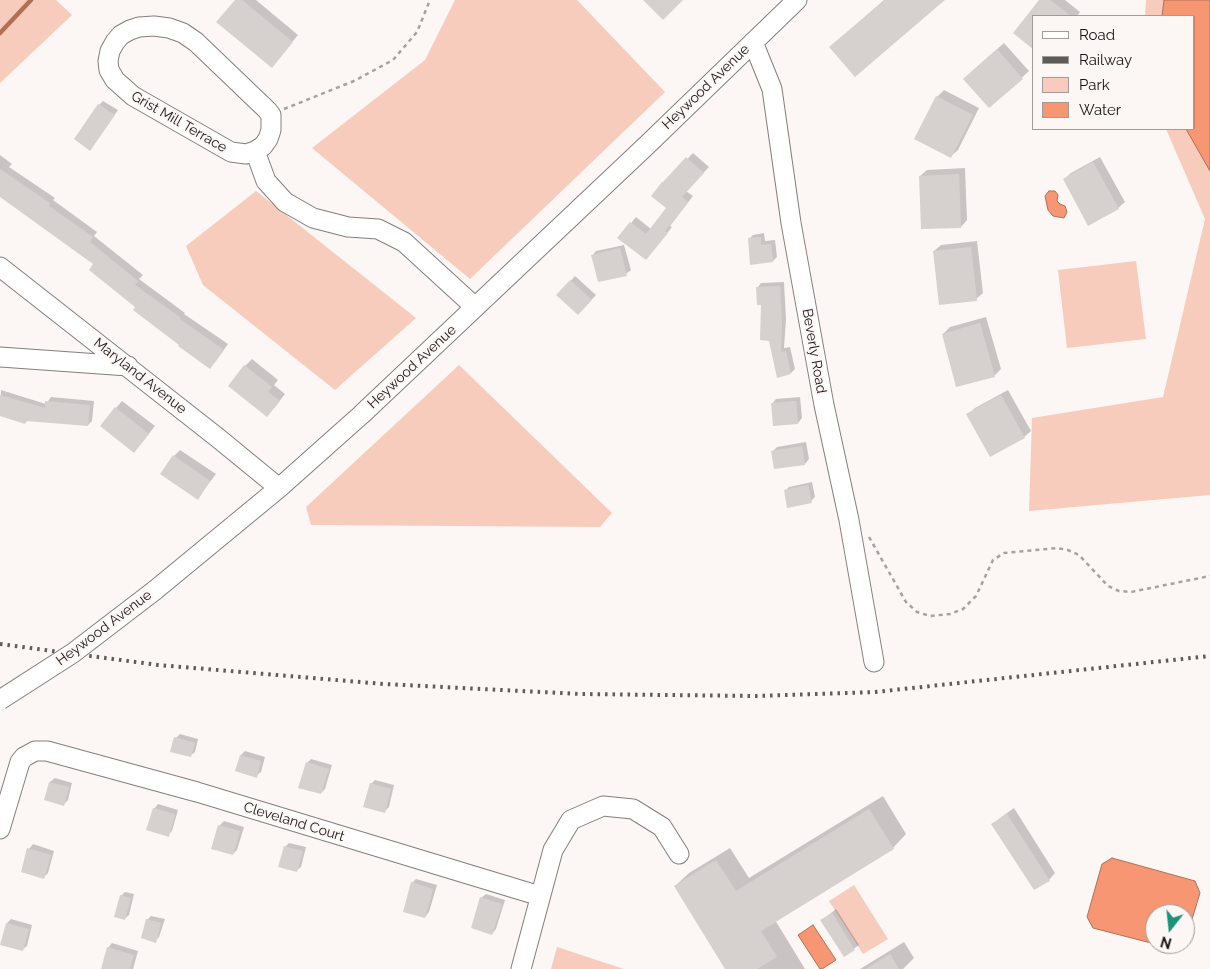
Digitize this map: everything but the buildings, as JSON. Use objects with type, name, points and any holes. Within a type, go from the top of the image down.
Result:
[{"type":"street","name":"Heywood Avenue","points":[[0,700],[73,653],[279,488],[361,415],[647,145],[797,0]]},
{"type":"street","name":"Grist Mill Terrace","points":[[255,151],[246,154],[231,152],[133,96],[124,89],[109,70],[110,51],[121,35],[139,27],[169,28],[184,34],[196,42],[272,114]]},
{"type":"street","name":"Beverly Road","points":[[753,42],[772,89],[791,223],[824,405],[849,520],[874,662]]},
{"type":"street","points":[[272,114],[271,130],[268,138],[255,151],[266,181],[285,202],[313,218],[348,227],[378,229],[404,242],[475,307]]},
{"type":"street","name":"Maryland Avenue","points":[[0,267],[128,366],[279,488]]},
{"type":"street","points":[[0,357],[128,366]]},
{"type":"street","name":"Cleveland Court","points":[[0,829],[20,762],[34,751],[47,751],[197,792],[540,896]]},
{"type":"street","points":[[521,969],[553,850],[571,820],[603,806],[633,809],[662,827],[679,854]]},
{"type":"path","points":[[272,114],[354,81],[393,60],[417,32],[430,0]]},
{"type":"path","points":[[849,520],[860,527],[872,540],[906,602],[917,612],[930,616],[950,614],[963,609],[976,596],[993,560],[1004,553],[1057,548],[1068,550],[1079,555],[1108,586],[1119,591],[1131,592],[1210,576]]},
{"type":"green space","points":[[0,0],[56,0],[72,15],[0,83]]},
{"type":"green space","points":[[455,0],[577,0],[665,92],[470,279],[312,148],[425,60]]},
{"type":"green space","points":[[1146,0],[1210,0],[1210,495],[1029,511],[1032,418],[1163,397],[1205,219],[1166,130],[1195,130],[1195,15],[1145,15]]},
{"type":"green space","points":[[256,191],[416,318],[335,390],[203,285],[186,246]]},
{"type":"green space","points":[[1136,261],[1146,339],[1067,348],[1058,270]]},
{"type":"green space","points":[[459,365],[612,513],[600,527],[311,525],[306,507]]},
{"type":"green space","points":[[854,885],[888,939],[863,954],[829,901]]},
{"type":"green space","points":[[557,947],[624,969],[551,969]]},
{"type":"water","points":[[1164,0],[1210,0],[1210,171],[1187,130],[1195,130],[1195,15],[1162,15]]},
{"type":"water","points":[[1049,191],[1055,191],[1058,195],[1057,201],[1065,206],[1067,212],[1064,218],[1053,216],[1048,210],[1045,196]]},
{"type":"water","points":[[1112,858],[1195,881],[1200,893],[1195,909],[1195,904],[1145,904],[1145,941],[1093,928],[1087,917],[1102,864]]},
{"type":"water","points":[[813,925],[836,960],[822,969],[820,969],[798,935]]},
{"type":"waterway","points":[[0,33],[31,0]]},
{"type":"railway","points":[[0,644],[158,665],[384,684],[580,694],[756,696],[875,692],[1210,656]]}]
